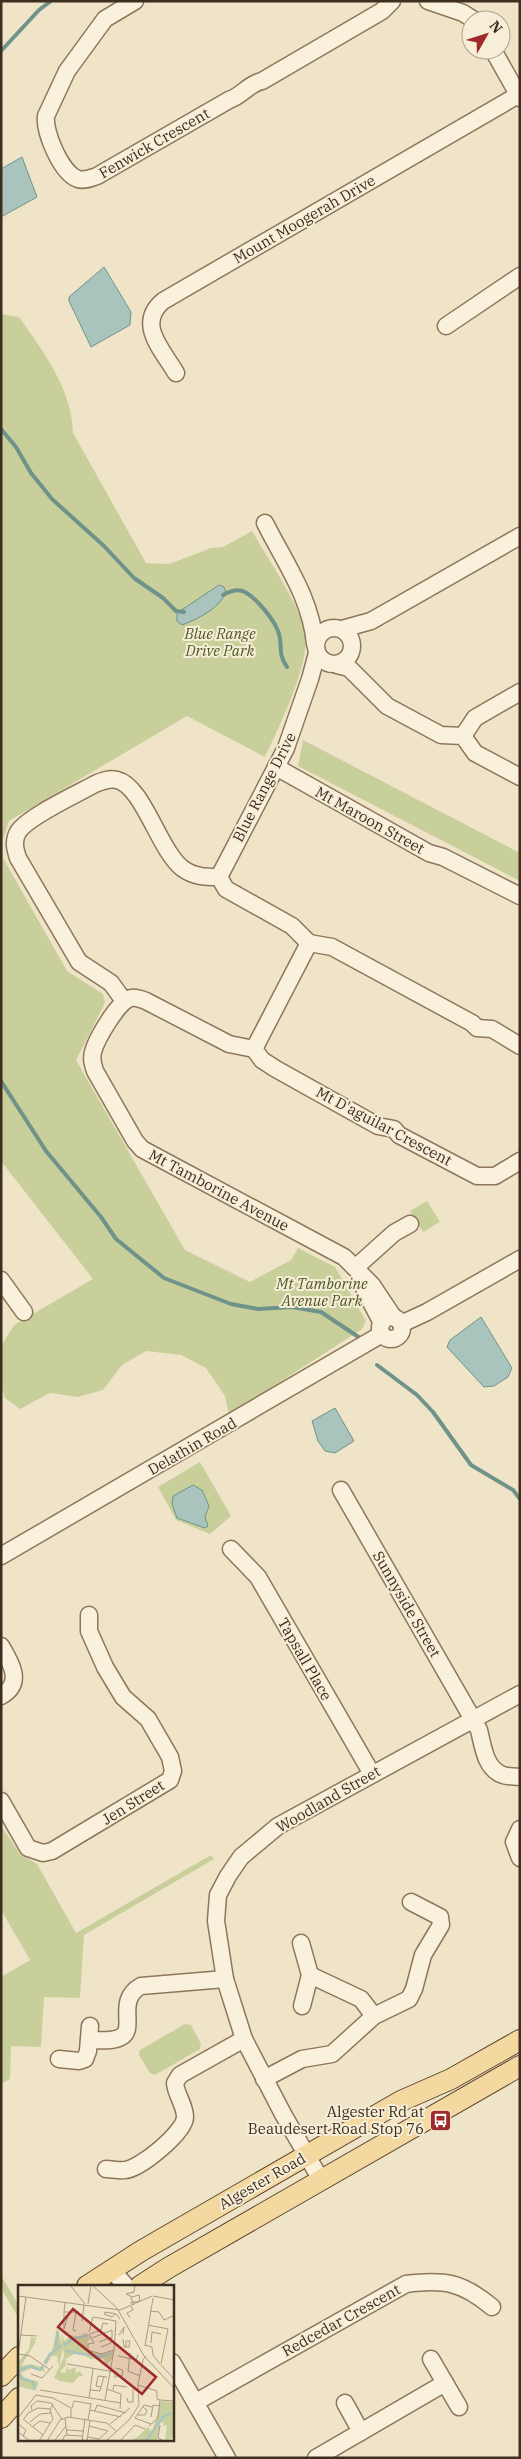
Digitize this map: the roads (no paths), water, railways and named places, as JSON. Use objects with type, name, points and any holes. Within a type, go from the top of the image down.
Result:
[{"type":"main road","name":"Algester Road","points":[[88,2285],[111,2269],[401,2101],[451,2079],[520,2040]]},
{"type":"main road","name":"Algester Road","points":[[142,2285],[520,2066]]},
{"type":"main road","points":[[1,2376],[18,2359]]},
{"type":"main road","points":[[1,2418],[18,2399]]},
{"type":"street","name":"Fenwick Crescent","points":[[134,1],[105,19],[67,72],[46,116],[45,123],[48,137],[66,169],[77,178],[90,179],[97,176],[229,100],[236,99],[253,83],[262,81],[382,11],[392,1]]},
{"type":"street","points":[[428,1],[461,12]]},
{"type":"street","points":[[499,60],[519,97]]},
{"type":"street","name":"Mount Moogerah Drive","points":[[176,373],[152,333],[150,321],[153,310],[163,301],[519,97]]},
{"type":"street","points":[[446,326],[520,276]]},
{"type":"street","points":[[265,523],[305,598],[314,624],[316,648],[321,660],[349,668],[387,706],[441,735],[463,736]]},
{"type":"street","points":[[316,648],[322,631],[371,621],[520,536]]},
{"type":"street","points":[[305,598],[351,638],[352,649],[364,683]]},
{"type":"street","points":[[310,679],[320,668],[345,661],[371,621]]},
{"type":"street","name":"Blue Range Drive","points":[[222,871],[289,742],[310,679],[316,648]]},
{"type":"street","points":[[463,736],[475,718],[520,692]]},
{"type":"street","points":[[463,736],[475,753],[520,777]]},
{"type":"street","name":"Mt Maroon Street","points":[[276,767],[428,853],[444,857],[520,896]]},
{"type":"street","points":[[309,943],[254,1049],[229,1044],[146,1001],[131,998],[124,1001],[112,983],[87,968],[74,954],[18,858],[15,843],[19,831],[29,821],[95,784],[106,779],[116,779],[133,790],[172,858],[183,868],[204,877],[222,871],[226,889],[292,926],[309,943],[332,947],[472,1023],[477,1028],[492,1029],[520,1046]]},
{"type":"street","name":"Mt Tamborine Avenue","points":[[124,1001],[110,1018],[96,1046],[92,1064],[138,1146],[332,1250],[358,1272]]},
{"type":"street","name":"Mt D'aguilar Crescent","points":[[254,1049],[262,1060],[276,1069],[378,1126],[394,1129],[399,1135],[477,1176],[495,1176],[520,1161]]},
{"type":"street","points":[[390,1325],[382,1298],[358,1272],[394,1233],[410,1224]]},
{"type":"street","name":"Delathin Road","points":[[1,1556],[390,1325],[427,1312],[520,1259]]},
{"type":"street","points":[[1,1280],[24,1312]]},
{"type":"street","name":"Sunnyside Street","points":[[342,1490],[479,1730],[486,1760],[504,1775],[520,1777]]},
{"type":"street","name":"Tapsall Place","points":[[231,1549],[258,1577],[372,1774]]},
{"type":"street","name":"Jen Street","points":[[1,1801],[28,1848],[43,1853],[52,1851],[170,1780],[173,1772],[170,1757],[148,1719],[124,1696],[105,1667],[88,1631],[89,1615]]},
{"type":"street","points":[[1,1646],[14,1668],[15,1677],[12,1686],[1,1696]]},
{"type":"street","name":"Woodland Street","points":[[321,2180],[264,2079],[244,2039],[225,1979],[216,1921],[218,1895],[241,1857],[278,1826],[472,1718],[520,1694]]},
{"type":"street","points":[[520,1829],[514,1842],[520,1858]]},
{"type":"street","points":[[264,2079],[302,2058],[332,2054],[374,2016],[409,1999],[414,1989],[423,1955],[441,1925],[440,1917],[411,1902]]},
{"type":"street","points":[[301,1943],[310,1975],[302,2006]]},
{"type":"street","points":[[310,1975],[361,1999],[374,2016]]},
{"type":"street","points":[[59,2059],[79,2061],[85,2058],[88,2051],[89,2033],[119,2039],[124,2035],[127,2029],[128,1997],[133,1990],[141,1986],[225,1979]]},
{"type":"street","points":[[106,2169],[126,2170],[137,2166],[177,2134],[183,2126],[185,2117],[174,2083],[180,2075],[244,2039]]},
{"type":"street","points":[[111,2269],[125,2285]]},
{"type":"street","name":"Redcedar Crescent","points":[[196,2402],[406,2284],[429,2281],[452,2283],[474,2292],[492,2307]]},
{"type":"street","points":[[431,2358],[460,2408]]},
{"type":"street","points":[[174,2365],[227,2458]]},
{"type":"street","points":[[316,2458],[446,2383]]},
{"type":"street","points":[[345,2403],[361,2432]]},
{"type":"water","points":[[22,157],[37,197],[1,217],[1,169]]},
{"type":"water","points":[[104,267],[131,312],[130,325],[91,347],[69,301],[69,297]]},
{"type":"water","points":[[219,585],[224,587],[226,593],[213,609],[182,625],[177,621],[177,613]]},
{"type":"water","points":[[481,1317],[512,1368],[508,1377],[494,1386],[484,1387],[447,1347],[450,1340]]},
{"type":"water","points":[[335,1408],[354,1441],[335,1453],[325,1451],[318,1441],[312,1421]]},
{"type":"water","points":[[193,1485],[202,1490],[209,1506],[205,1517],[208,1526],[205,1528],[177,1518],[172,1504],[173,1496]]},
{"type":"waterway","points":[[1,51],[39,10],[51,1]]},
{"type":"waterway","points":[[1,429],[16,447],[31,473],[52,499],[104,546],[134,578],[163,598],[176,611],[184,612]]},
{"type":"waterway","points":[[223,595],[234,590],[240,590],[250,595],[270,616],[277,628],[282,657],[287,667]]},
{"type":"waterway","points":[[1,1081],[46,1151],[101,1217],[116,1239],[164,1278],[231,1304],[258,1309],[292,1307],[321,1312],[360,1338]]},
{"type":"waterway","points":[[377,1365],[417,1395],[433,1412],[471,1465],[513,1490],[520,1499]]},
{"type":"place","name":"Algester Rd at Beaudesert Road Stop 76","points":[[440,2120]]},
{"type":"park label","name":"Blue Range Drive Park","points":[[220,642]]},
{"type":"park label","name":"Mt Tamborine Avenue Park","points":[[322,1292]]}]
